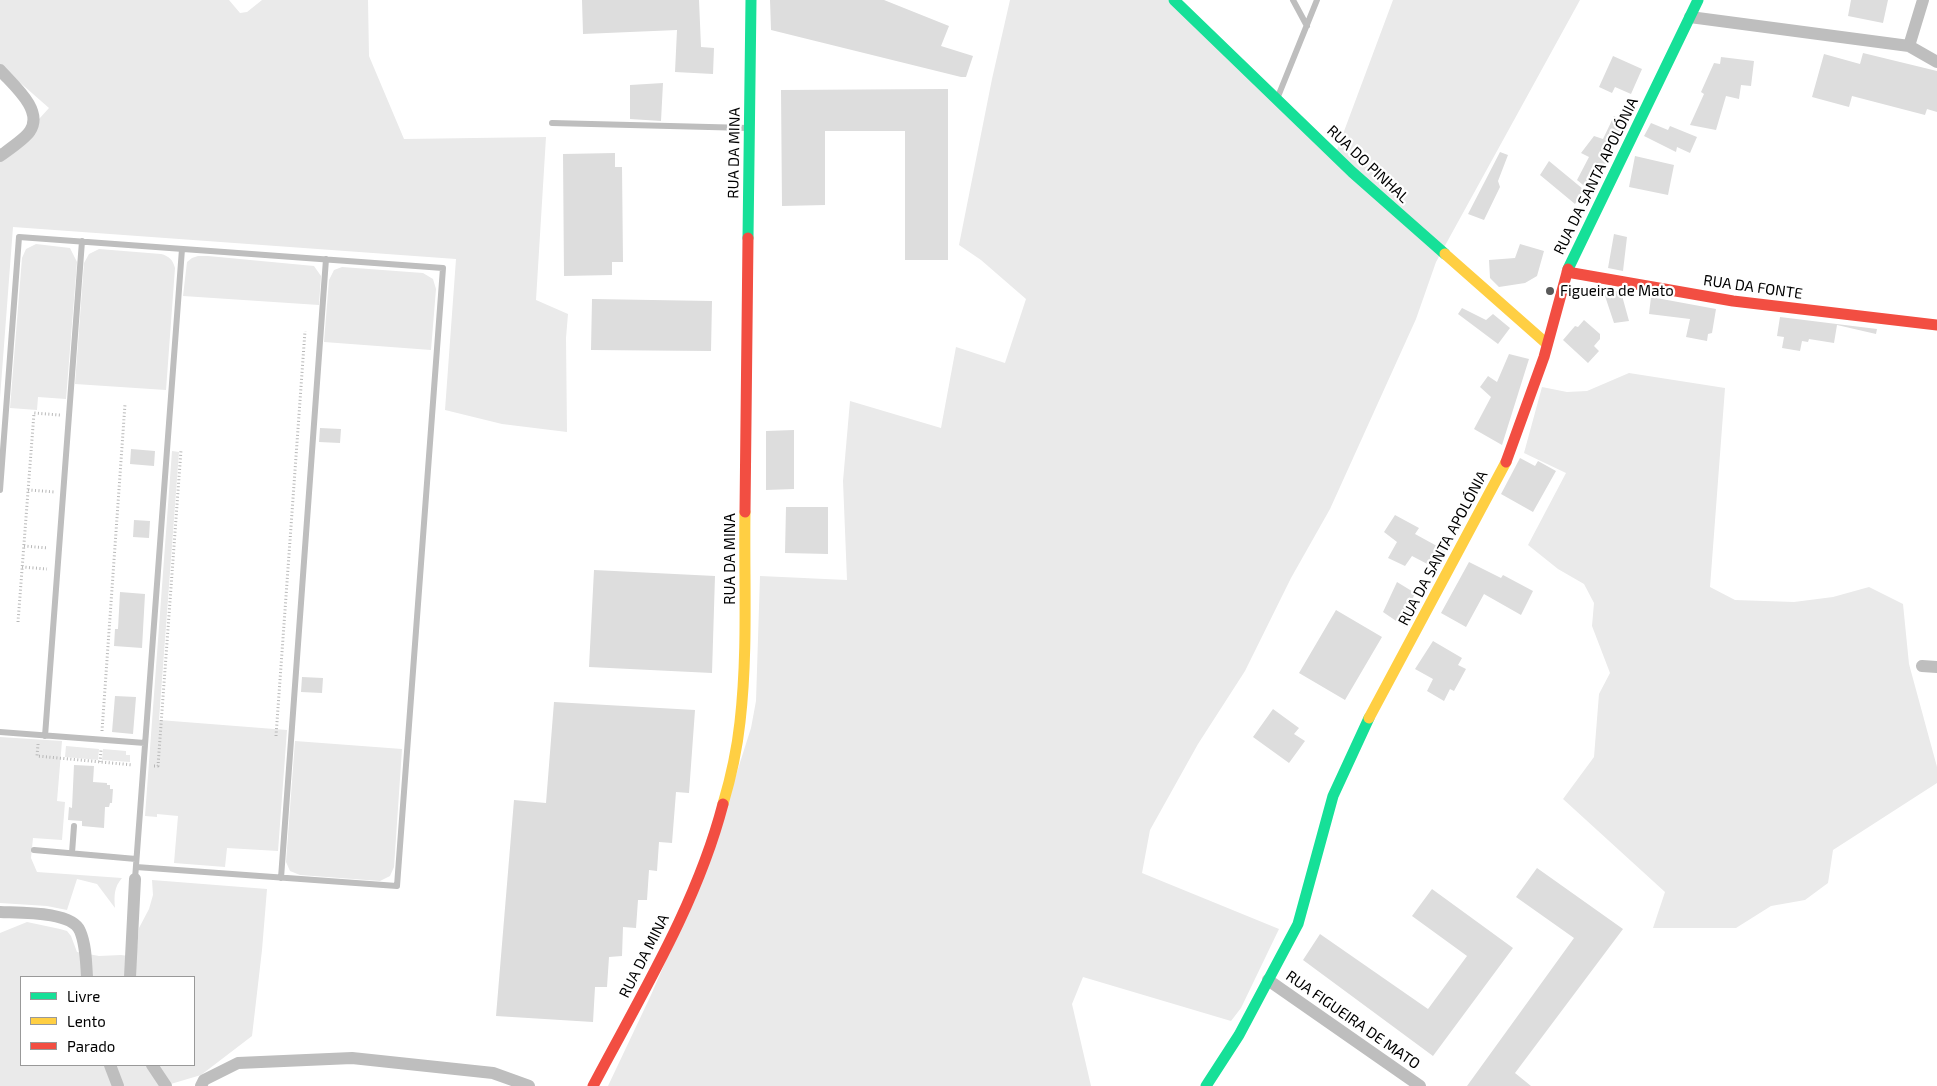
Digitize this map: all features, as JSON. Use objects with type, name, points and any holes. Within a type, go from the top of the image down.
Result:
[{"type":"street","name":"RUA DA MINA","points":[[593,1086],[702,872],[721,816],[732,774],[740,722],[745,642],[744,564],[751,0]]},
{"type":"street","name":"RUA DO PINHAL","points":[[1174,0],[1352,172],[1547,344]]},
{"type":"street","name":"RUA DA SANTA APOLÓNIA","points":[[1206,1086],[1239,1035],[1298,924],[1333,796],[1371,714],[1510,454],[1547,344],[1567,272],[1698,0]]},
{"type":"street","points":[[1909,46],[1923,0]]},
{"type":"street","points":[[1690,17],[1909,46],[1937,62]]},
{"type":"street","points":[[0,70],[30,104],[34,115],[30,131],[0,156]]},
{"type":"street","name":"RUA DA FONTE","points":[[1567,272],[1733,301],[1937,325]]},
{"type":"street","points":[[1922,666],[1937,667]]},
{"type":"street","points":[[130,976],[135,873]]},
{"type":"street","points":[[0,912],[45,915],[68,919],[80,929],[84,945],[87,976]]},
{"type":"street","name":"RUA FIGUEIRA DE MATO","points":[[1268,980],[1420,1086]]},
{"type":"street","points":[[201,1086],[204,1080],[238,1063],[352,1058],[493,1073],[529,1086]]},
{"type":"street","points":[[110,1066],[118,1086]]},
{"type":"street","points":[[153,1066],[166,1086]]},
{"type":"lane","points":[[1293,0],[1307,26]]},
{"type":"lane","points":[[1277,100],[1317,0]]},
{"type":"lane","points":[[552,123],[749,128]]},
{"type":"lane","points":[[0,490],[19,237],[443,268],[397,886],[281,878],[135,873],[182,249]]},
{"type":"lane","points":[[42,735],[82,242]]},
{"type":"lane","points":[[281,878],[326,260]]},
{"type":"lane","points":[[0,732],[146,743]]},
{"type":"lane","points":[[72,853],[74,826]]},
{"type":"lane","points":[[34,850],[136,859]]},
{"type":"path","points":[[276,736],[305,331]]},
{"type":"path","points":[[100,762],[125,404]]},
{"type":"path","points":[[18,622],[34,413],[62,415]]},
{"type":"path","points":[[42,735],[37,756],[158,766],[181,450]]},
{"type":"path","points":[[28,490],[56,492],[56,501]]},
{"type":"path","points":[[24,546],[52,548]]},
{"type":"path","points":[[22,567],[50,569],[51,562]]},
{"type":"shaded area","points":[[0,0],[229,0],[240,13],[247,12],[262,0],[368,0],[369,56],[404,139],[546,137],[536,300],[568,314],[566,338],[567,432],[502,424],[445,410],[456,259],[13,227],[0,398],[0,162],[49,108],[0,65]]},
{"type":"shaded area","points":[[1010,0],[1168,0],[1337,150],[1393,0],[1580,0],[1436,262],[1416,319],[1330,509],[1291,578],[1245,671],[1198,744],[1150,830],[1142,873],[1279,929],[1241,1008],[1231,1021],[1083,977],[1072,1004],[1091,1086],[608,1086],[651,995],[707,866],[751,728],[756,701],[760,576],[847,580],[843,481],[850,401],[941,428],[956,347],[1005,363],[1026,299],[981,260],[959,245],[992,79]]},
{"type":"shaded area","points":[[36,244],[70,248],[77,262],[66,399],[38,397],[37,410],[10,408],[22,258],[26,249]]},
{"type":"shaded area","points":[[99,249],[161,254],[168,257],[173,263],[175,268],[166,390],[75,384],[84,263],[89,254]]},
{"type":"shaded area","points":[[198,256],[314,266],[321,276],[319,305],[183,296],[187,262]]},
{"type":"shaded area","points":[[342,267],[423,273],[433,279],[436,289],[431,350],[324,342],[329,280],[334,270]]},
{"type":"shaded area","points":[[1629,373],[1725,388],[1710,587],[1735,600],[1794,602],[1833,597],[1869,587],[1903,604],[1909,664],[1937,767],[1937,783],[1833,850],[1828,883],[1805,900],[1771,906],[1736,928],[1653,928],[1665,892],[1563,799],[1594,757],[1599,694],[1610,673],[1592,626],[1594,603],[1584,584],[1558,569],[1528,545],[1566,473],[1524,453],[1542,387],[1567,392],[1587,391]]},
{"type":"shaded area","points":[[172,451],[179,452],[159,720],[287,730],[278,851],[227,848],[225,867],[174,863],[178,816],[157,814],[157,817],[145,816]]},
{"type":"shaded area","points":[[0,737],[62,741],[57,801],[65,802],[62,840],[33,838],[31,858],[37,872],[122,878],[115,892],[115,908],[97,884],[77,879],[67,910],[47,906],[0,903]]},
{"type":"shaded area","points":[[295,741],[402,749],[394,867],[390,876],[380,881],[300,875],[290,871],[286,862]]},
{"type":"shaded area","points":[[66,746],[99,749],[98,760],[65,757]]},
{"type":"shaded area","points":[[103,749],[126,751],[126,755],[130,755],[130,762],[102,760]]},
{"type":"shaded area","points":[[152,880],[267,889],[252,1036],[201,1075],[164,1086],[0,1086],[0,933],[27,922],[67,931],[77,952],[99,956],[121,955],[136,957],[139,928],[149,909],[153,895]]},
{"type":"building","points":[[582,0],[699,0],[701,47],[714,48],[713,74],[675,72],[677,30],[583,34]]},
{"type":"building","points":[[770,0],[884,0],[949,26],[941,46],[973,56],[966,77],[771,30]]},
{"type":"building","points":[[1851,0],[1888,0],[1883,23],[1848,16]]},
{"type":"building","points":[[1863,53],[1937,71],[1937,112],[1927,109],[1925,115],[1852,96],[1849,107],[1812,97],[1824,54],[1860,64]]},
{"type":"building","points":[[1613,56],[1642,69],[1631,94],[1615,87],[1612,93],[1599,87]]},
{"type":"building","points":[[1721,57],[1754,61],[1751,86],[1741,85],[1739,99],[1726,96],[1716,130],[1690,125],[1704,94],[1701,92],[1714,63],[1720,64]]},
{"type":"building","points":[[663,83],[661,121],[630,119],[630,85]]},
{"type":"building","points":[[948,89],[948,260],[905,260],[905,131],[825,131],[825,205],[782,206],[781,90]]},
{"type":"building","points":[[1614,116],[1625,122],[1593,193],[1577,180],[1589,157],[1581,153],[1594,136],[1603,139]]},
{"type":"building","points":[[1651,123],[1668,130],[1670,126],[1697,137],[1690,153],[1677,147],[1676,152],[1644,136]]},
{"type":"building","points":[[1500,152],[1508,155],[1498,181],[1500,187],[1484,220],[1468,214]]},
{"type":"building","points":[[615,153],[615,167],[622,167],[623,262],[612,262],[612,275],[564,276],[563,154]]},
{"type":"building","points":[[1635,156],[1674,165],[1668,195],[1629,187]]},
{"type":"building","points":[[1549,161],[1583,189],[1575,204],[1540,175]]},
{"type":"building","points":[[1614,234],[1627,237],[1623,271],[1608,268]]},
{"type":"building","points":[[1520,244],[1544,251],[1537,276],[1525,283],[1499,287],[1490,278],[1489,260],[1515,258]]},
{"type":"building","points":[[1604,289],[1621,292],[1629,321],[1614,323]]},
{"type":"building","points":[[1651,297],[1716,309],[1712,333],[1708,334],[1707,341],[1686,337],[1690,319],[1649,314]]},
{"type":"building","points":[[592,299],[712,301],[711,351],[591,350]]},
{"type":"building","points":[[1462,308],[1486,320],[1493,314],[1510,328],[1498,344],[1458,314]]},
{"type":"building","points":[[1780,317],[1877,329],[1876,334],[1837,325],[1834,343],[1809,339],[1808,342],[1802,341],[1800,351],[1782,348],[1784,337],[1777,336]]},
{"type":"building","points":[[1584,320],[1600,334],[1600,339],[1594,346],[1599,351],[1588,363],[1563,340],[1575,326],[1578,327]]},
{"type":"building","points":[[1509,354],[1529,359],[1502,445],[1474,429],[1491,397],[1480,387],[1488,376],[1497,382]]},
{"type":"building","points":[[320,428],[341,429],[340,443],[319,442]]},
{"type":"building","points":[[794,430],[794,489],[766,490],[766,431]]},
{"type":"building","points":[[131,449],[155,451],[154,466],[130,464]]},
{"type":"building","points":[[1520,458],[1535,466],[1538,461],[1556,471],[1533,512],[1501,494]]},
{"type":"building","points":[[786,507],[828,507],[828,554],[785,553]]},
{"type":"building","points":[[1395,515],[1419,528],[1415,534],[1446,551],[1437,569],[1412,556],[1405,566],[1388,558],[1397,542],[1384,532]]},
{"type":"building","points":[[134,520],[150,521],[149,538],[133,537]]},
{"type":"building","points":[[1469,562],[1501,578],[1503,575],[1533,591],[1521,615],[1484,594],[1466,627],[1441,613]]},
{"type":"building","points":[[594,570],[715,576],[712,673],[589,667]]},
{"type":"building","points":[[1397,582],[1415,593],[1411,603],[1416,607],[1405,627],[1383,612]]},
{"type":"building","points":[[120,592],[145,594],[142,648],[114,646],[115,629],[118,629]]},
{"type":"building","points":[[1336,610],[1382,637],[1345,700],[1299,673]]},
{"type":"building","points":[[1433,641],[1462,658],[1458,665],[1466,669],[1454,691],[1450,689],[1444,701],[1427,691],[1433,679],[1415,669]]},
{"type":"building","points":[[302,677],[323,678],[322,693],[301,692]]},
{"type":"building","points":[[115,696],[136,697],[133,734],[112,732]]},
{"type":"building","points":[[554,702],[695,710],[689,793],[676,792],[672,843],[659,842],[657,871],[649,870],[647,900],[638,900],[636,928],[623,927],[622,956],[609,957],[607,987],[595,987],[593,1022],[496,1016],[514,800],[546,803]]},
{"type":"building","points":[[1273,709],[1299,728],[1294,734],[1305,741],[1289,763],[1253,737]]},
{"type":"building","points":[[74,765],[94,766],[93,782],[107,783],[107,785],[110,785],[110,789],[113,789],[112,803],[110,803],[109,807],[105,807],[104,828],[82,826],[82,821],[68,820],[69,807],[72,808]]},
{"type":"building","points":[[1537,868],[1623,929],[1515,1073],[1531,1086],[1467,1086],[1574,938],[1516,897]]},
{"type":"building","points":[[1432,889],[1513,948],[1433,1056],[1303,960],[1320,934],[1428,1009],[1467,956],[1412,916]]},
{"type":"traffic: fast","points":[[748,238],[751,0]]},
{"type":"traffic: fast","points":[[1174,0],[1352,172],[1445,254]]},
{"type":"traffic: fast","points":[[1568,269],[1698,0]]},
{"type":"traffic: fast","points":[[1206,1086],[1239,1035],[1298,924],[1333,796],[1369,718]]},
{"type":"traffic: slow","points":[[1445,254],[1547,344]]},
{"type":"traffic: slow","points":[[1369,718],[1506,462]]},
{"type":"traffic: slow","points":[[723,804],[739,732],[742,696],[745,643],[745,512]]},
{"type":"traffic: jam","points":[[745,512],[748,238]]},
{"type":"traffic: jam","points":[[1506,462],[1544,357],[1568,269]]},
{"type":"traffic: jam","points":[[1567,272],[1733,301],[1937,325]]},
{"type":"traffic: jam","points":[[593,1086],[683,913],[712,841],[723,804]]},
{"type":"place","name":"Figueira de Mato","points":[[1550,291]]}]
